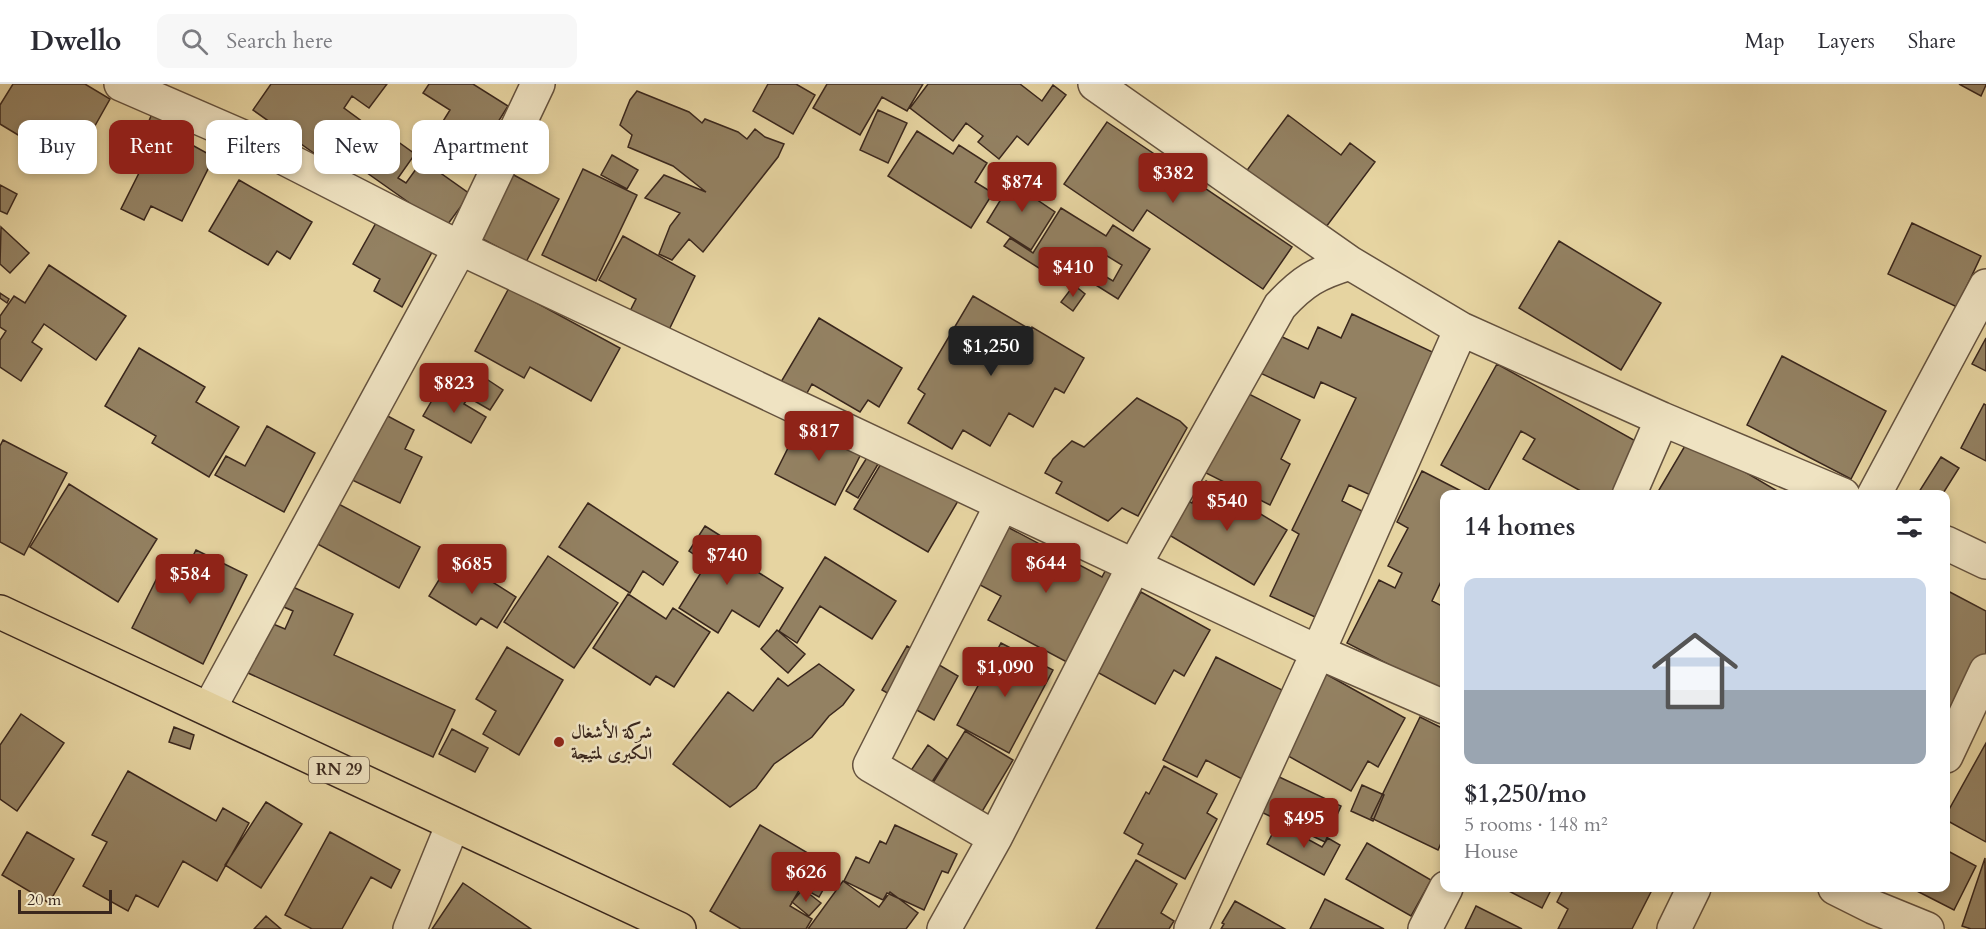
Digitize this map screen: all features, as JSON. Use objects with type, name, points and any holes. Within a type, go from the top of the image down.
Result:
[{"type":"main road","name":"RN 29","points":[[0,612],[679,929]]},
{"type":"street","points":[[121,84],[243,137],[460,248],[1002,504],[1440,705]]},
{"type":"street","points":[[209,710],[460,248],[538,84]]},
{"type":"street","points":[[1095,84],[1350,263],[1461,329],[1662,419],[1831,490]]},
{"type":"street","points":[[944,929],[995,838],[1134,566],[1280,306],[1298,286],[1323,271],[1350,263]]},
{"type":"street","points":[[1877,490],[1986,286]]},
{"type":"street","points":[[1191,929],[1461,329]]},
{"type":"street","points":[[1631,490],[1662,419]]},
{"type":"street","points":[[995,838],[870,765],[1002,504]]},
{"type":"street","points":[[1950,545],[1986,562]]},
{"type":"street","points":[[1950,748],[1986,671]]},
{"type":"street","points":[[410,929],[453,824]]},
{"type":"street","points":[[1425,929],[1444,892]]},
{"type":"street","points":[[1674,929],[1692,892]]},
{"type":"street","points":[[1852,892],[1878,898],[1927,929]]},
{"type":"building","points":[[13,84],[85,84],[110,99],[97,122],[97,120],[18,120],[18,135],[0,124],[0,105]]},
{"type":"building","points":[[271,84],[387,84],[369,108],[352,96],[344,108],[360,120],[314,120],[314,153],[302,145],[302,120],[267,120],[253,110]]},
{"type":"building","points":[[429,84],[473,84],[508,106],[499,120],[444,120],[450,110],[423,93]]},
{"type":"building","points":[[768,84],[796,84],[815,95],[793,134],[753,111]]},
{"type":"building","points":[[827,84],[923,84],[907,111],[882,97],[860,135],[813,108]]},
{"type":"building","points":[[928,84],[1020,84],[1042,101],[1053,85],[1066,95],[1028,145],[1017,136],[999,159],[978,142],[983,136],[966,123],[953,141],[910,108]]},
{"type":"building","points":[[1959,84],[1986,84],[1986,85],[1981,96]]},
{"type":"building","points":[[637,91],[689,112],[702,123],[705,119],[738,132],[747,139],[755,129],[765,137],[784,144],[778,157],[703,252],[689,239],[672,260],[659,254],[670,226],[680,213],[645,198],[664,175],[706,192],[673,166],[628,147],[632,135],[620,125],[630,100]]},
{"type":"building","points":[[154,109],[180,120],[149,120]]},
{"type":"building","points":[[878,110],[907,123],[888,163],[860,150]]},
{"type":"building","points":[[1288,115],[1341,155],[1350,143],[1375,162],[1323,231],[1245,173]]},
{"type":"building","points":[[1107,122],[1292,247],[1263,289],[1147,210],[1133,231],[1064,184]]},
{"type":"building","points":[[917,131],[953,154],[959,145],[987,163],[975,182],[993,193],[971,228],[888,176]]},
{"type":"building","points":[[400,143],[412,152],[412,158],[398,178],[406,183],[412,174],[442,174],[470,194],[445,228],[368,174],[400,174]]},
{"type":"building","points":[[194,146],[206,153],[206,173],[182,221],[151,206],[144,220],[121,209],[138,174],[194,174]]},
{"type":"building","points":[[612,155],[638,170],[627,189],[601,175]]},
{"type":"building","points":[[583,169],[637,195],[596,281],[542,255]]},
{"type":"building","points":[[1017,173],[1042,189],[1036,199],[1055,212],[1031,250],[987,222]]},
{"type":"building","points":[[509,174],[559,199],[526,262],[477,236]]},
{"type":"building","points":[[239,180],[312,222],[290,259],[277,251],[268,265],[209,231]]},
{"type":"building","points":[[0,185],[17,194],[7,214],[0,211]]},
{"type":"building","points":[[1061,208],[1106,236],[1113,225],[1150,249],[1118,299],[1091,282],[1098,272],[1113,281],[1122,265],[1094,248],[1069,287],[1004,246],[1010,238],[1033,253]]},
{"type":"building","points":[[381,214],[436,245],[402,307],[374,291],[380,279],[353,264]]},
{"type":"building","points":[[1912,223],[1981,256],[1957,307],[1888,274]]},
{"type":"building","points":[[1,227],[29,253],[10,273],[0,264]]},
{"type":"building","points":[[623,236],[695,276],[666,336],[627,317],[636,299],[599,280]]},
{"type":"building","points":[[1559,241],[1661,303],[1621,370],[1519,308]]},
{"type":"building","points":[[49,265],[126,316],[96,360],[44,324],[32,342],[42,349],[21,381],[0,367],[0,340],[6,331],[0,327],[0,316],[14,296],[25,303]]},
{"type":"building","points":[[1074,285],[1085,294],[1073,311],[1061,302]]},
{"type":"building","points":[[509,288],[620,348],[591,401],[530,367],[524,378],[475,351]]},
{"type":"building","points":[[0,293],[9,299],[7,303],[0,298]]},
{"type":"building","points":[[973,296],[1084,358],[1064,393],[1055,388],[1033,427],[1009,413],[990,446],[963,430],[952,449],[908,423],[925,394],[918,389]]},
{"type":"building","points":[[1352,314],[1443,357],[1377,498],[1349,485],[1342,501],[1364,512],[1315,617],[1270,596],[1299,534],[1292,530],[1356,398],[1321,382],[1314,398],[1258,372],[1276,334],[1308,349],[1318,327],[1341,338]]},
{"type":"building","points":[[819,318],[902,368],[879,407],[868,400],[860,412],[812,384],[802,402],[778,387]]},
{"type":"building","points":[[1986,338],[1986,371],[1972,364]]},
{"type":"building","points":[[139,348],[205,387],[196,402],[239,427],[209,477],[152,443],[156,436],[105,406]]},
{"type":"building","points":[[1782,356],[1886,411],[1851,479],[1747,425]]},
{"type":"building","points":[[1497,364],[1641,444],[1616,490],[1579,490],[1523,459],[1535,439],[1521,431],[1489,490],[1441,465]]},
{"type":"building","points":[[485,378],[503,390],[490,410],[471,399]]},
{"type":"building","points":[[442,383],[468,398],[464,404],[486,417],[471,443],[423,416]]},
{"type":"building","points":[[1243,391],[1300,420],[1281,459],[1290,464],[1270,505],[1204,472]]},
{"type":"building","points":[[1137,398],[1180,421],[1187,428],[1138,516],[1122,508],[1108,521],[1056,493],[1062,482],[1045,473],[1053,459],[1072,441],[1084,447]]},
{"type":"building","points":[[1984,404],[1986,405],[1986,461],[1961,448]]},
{"type":"building","points":[[382,413],[414,430],[405,449],[422,457],[400,503],[350,479]]},
{"type":"building","points":[[803,418],[863,450],[835,505],[775,474]]},
{"type":"building","points":[[267,426],[315,453],[284,512],[215,475],[226,456],[245,466]]},
{"type":"building","points":[[1689,439],[1776,490],[1659,490]]},
{"type":"building","points":[[3,440],[67,473],[24,555],[0,542],[0,446]]},
{"type":"building","points":[[873,448],[884,454],[858,498],[846,491]]},
{"type":"building","points":[[885,457],[958,501],[928,552],[854,509]]},
{"type":"building","points":[[1941,457],[1959,468],[1945,490],[1920,490]]},
{"type":"building","points":[[1422,471],[1459,490],[1440,490],[1440,584],[1432,601],[1440,605],[1440,691],[1347,643],[1379,580],[1395,588],[1402,573],[1388,566],[1408,528],[1397,522]]},
{"type":"building","points":[[1206,481],[1287,530],[1254,585],[1164,532],[1184,499],[1192,503]]},
{"type":"building","points":[[69,484],[157,539],[118,602],[30,547]]},
{"type":"building","points":[[331,500],[420,547],[399,588],[310,540]]},
{"type":"building","points":[[588,503],[678,562],[663,585],[643,571],[630,593],[559,547]]},
{"type":"building","points":[[998,522],[1102,577],[1111,560],[1130,571],[1078,668],[988,620],[1001,596],[967,578]]},
{"type":"building","points":[[705,526],[732,543],[726,552],[783,588],[759,627],[732,610],[718,633],[679,608],[707,563],[689,551]]},
{"type":"building","points":[[196,550],[247,575],[203,664],[132,628],[167,558],[187,568]]},
{"type":"building","points":[[548,556],[618,603],[574,668],[504,622]]},
{"type":"building","points":[[453,557],[516,597],[497,628],[481,618],[476,625],[429,596]]},
{"type":"building","points":[[825,557],[896,601],[872,639],[820,606],[797,643],[779,631]]},
{"type":"building","points":[[284,583],[353,614],[334,655],[455,710],[433,757],[237,668],[259,618],[285,629],[293,611],[275,603]]},
{"type":"building","points":[[1141,592],[1210,630],[1184,676],[1174,670],[1155,704],[1097,672]]},
{"type":"building","points":[[1950,592],[1986,611],[1986,660],[1950,731]]},
{"type":"building","points":[[628,594],[666,619],[673,608],[710,632],[674,687],[656,676],[650,685],[593,648]]},
{"type":"building","points":[[777,630],[805,654],[788,673],[761,649]]},
{"type":"building","points":[[1001,643],[1053,670],[1009,753],[957,725]]},
{"type":"building","points":[[907,646],[958,676],[934,720],[882,690]]},
{"type":"building","points":[[507,647],[563,680],[519,755],[483,734],[496,711],[476,699]]},
{"type":"building","points":[[1216,657],[1286,692],[1242,779],[1206,760],[1197,777],[1163,760]]},
{"type":"building","points":[[819,664],[854,690],[812,737],[774,764],[756,788],[730,807],[673,764],[728,692],[753,711],[778,678],[788,686]]},
{"type":"building","points":[[1324,673],[1405,718],[1378,767],[1368,761],[1351,791],[1281,752]]},
{"type":"building","points":[[21,714],[64,743],[17,811],[0,799],[0,745]]},
{"type":"building","points":[[1420,717],[1440,727],[1440,845],[1438,850],[1371,818]]},
{"type":"building","points":[[174,727],[194,735],[190,749],[169,742]]},
{"type":"building","points":[[452,729],[488,748],[475,772],[439,754]]},
{"type":"building","points":[[965,731],[1013,760],[980,815],[931,786]]},
{"type":"building","points":[[1986,743],[1986,842],[1950,822],[1950,808]]},
{"type":"building","points":[[928,745],[947,759],[930,785],[910,772]]},
{"type":"building","points":[[1164,766],[1217,794],[1207,813],[1217,819],[1185,879],[1138,854],[1143,844],[1124,833],[1146,792],[1149,794]]},
{"type":"building","points":[[128,771],[216,821],[223,808],[249,823],[217,881],[183,861],[158,907],[136,895],[128,911],[83,886],[107,842],[92,835]]},
{"type":"building","points":[[1275,775],[1341,806],[1325,842],[1259,811]]},
{"type":"building","points":[[1362,785],[1384,795],[1373,821],[1351,811]]},
{"type":"building","points":[[266,802],[302,824],[261,888],[225,865]]},
{"type":"building","points":[[1278,823],[1322,847],[1328,838],[1340,845],[1324,875],[1267,844]]},
{"type":"building","points":[[760,825],[835,869],[819,897],[801,887],[790,906],[812,919],[806,929],[741,929],[710,911]]},
{"type":"building","points":[[895,825],[957,854],[948,873],[942,871],[924,910],[887,893],[883,900],[844,881],[856,857],[869,863],[880,841],[886,844]]},
{"type":"building","points":[[27,832],[74,859],[49,903],[2,875]]},
{"type":"building","points":[[330,832],[400,870],[391,888],[371,877],[342,929],[312,929],[285,915]]},
{"type":"building","points":[[1367,843],[1431,880],[1411,916],[1346,879]]},
{"type":"building","points":[[1950,852],[1976,866],[1954,910],[1919,892],[1950,892]]},
{"type":"building","points":[[1985,858],[1986,929],[1971,929],[1962,926]]},
{"type":"building","points":[[1136,860],[1177,884],[1161,913],[1174,921],[1169,929],[1096,929]]},
{"type":"building","points":[[843,881],[879,907],[890,892],[918,913],[906,929],[808,929]]},
{"type":"building","points":[[463,883],[531,929],[432,929]]},
{"type":"building","points":[[803,889],[821,903],[809,916],[792,902]]},
{"type":"building","points":[[1511,892],[1550,892],[1542,908]]},
{"type":"building","points":[[1562,892],[1651,892],[1632,929],[1558,929],[1568,909],[1557,902]]},
{"type":"building","points":[[1325,899],[1384,929],[1310,929]]},
{"type":"building","points":[[1235,901],[1285,929],[1221,929]]},
{"type":"building","points":[[1476,906],[1522,929],[1465,929]]},
{"type":"building","points":[[266,916],[281,929],[254,929]]},
{"type":"place","name":"شركة الأشغال الكبرى لمتيجة","points":[[559,742]]}]
